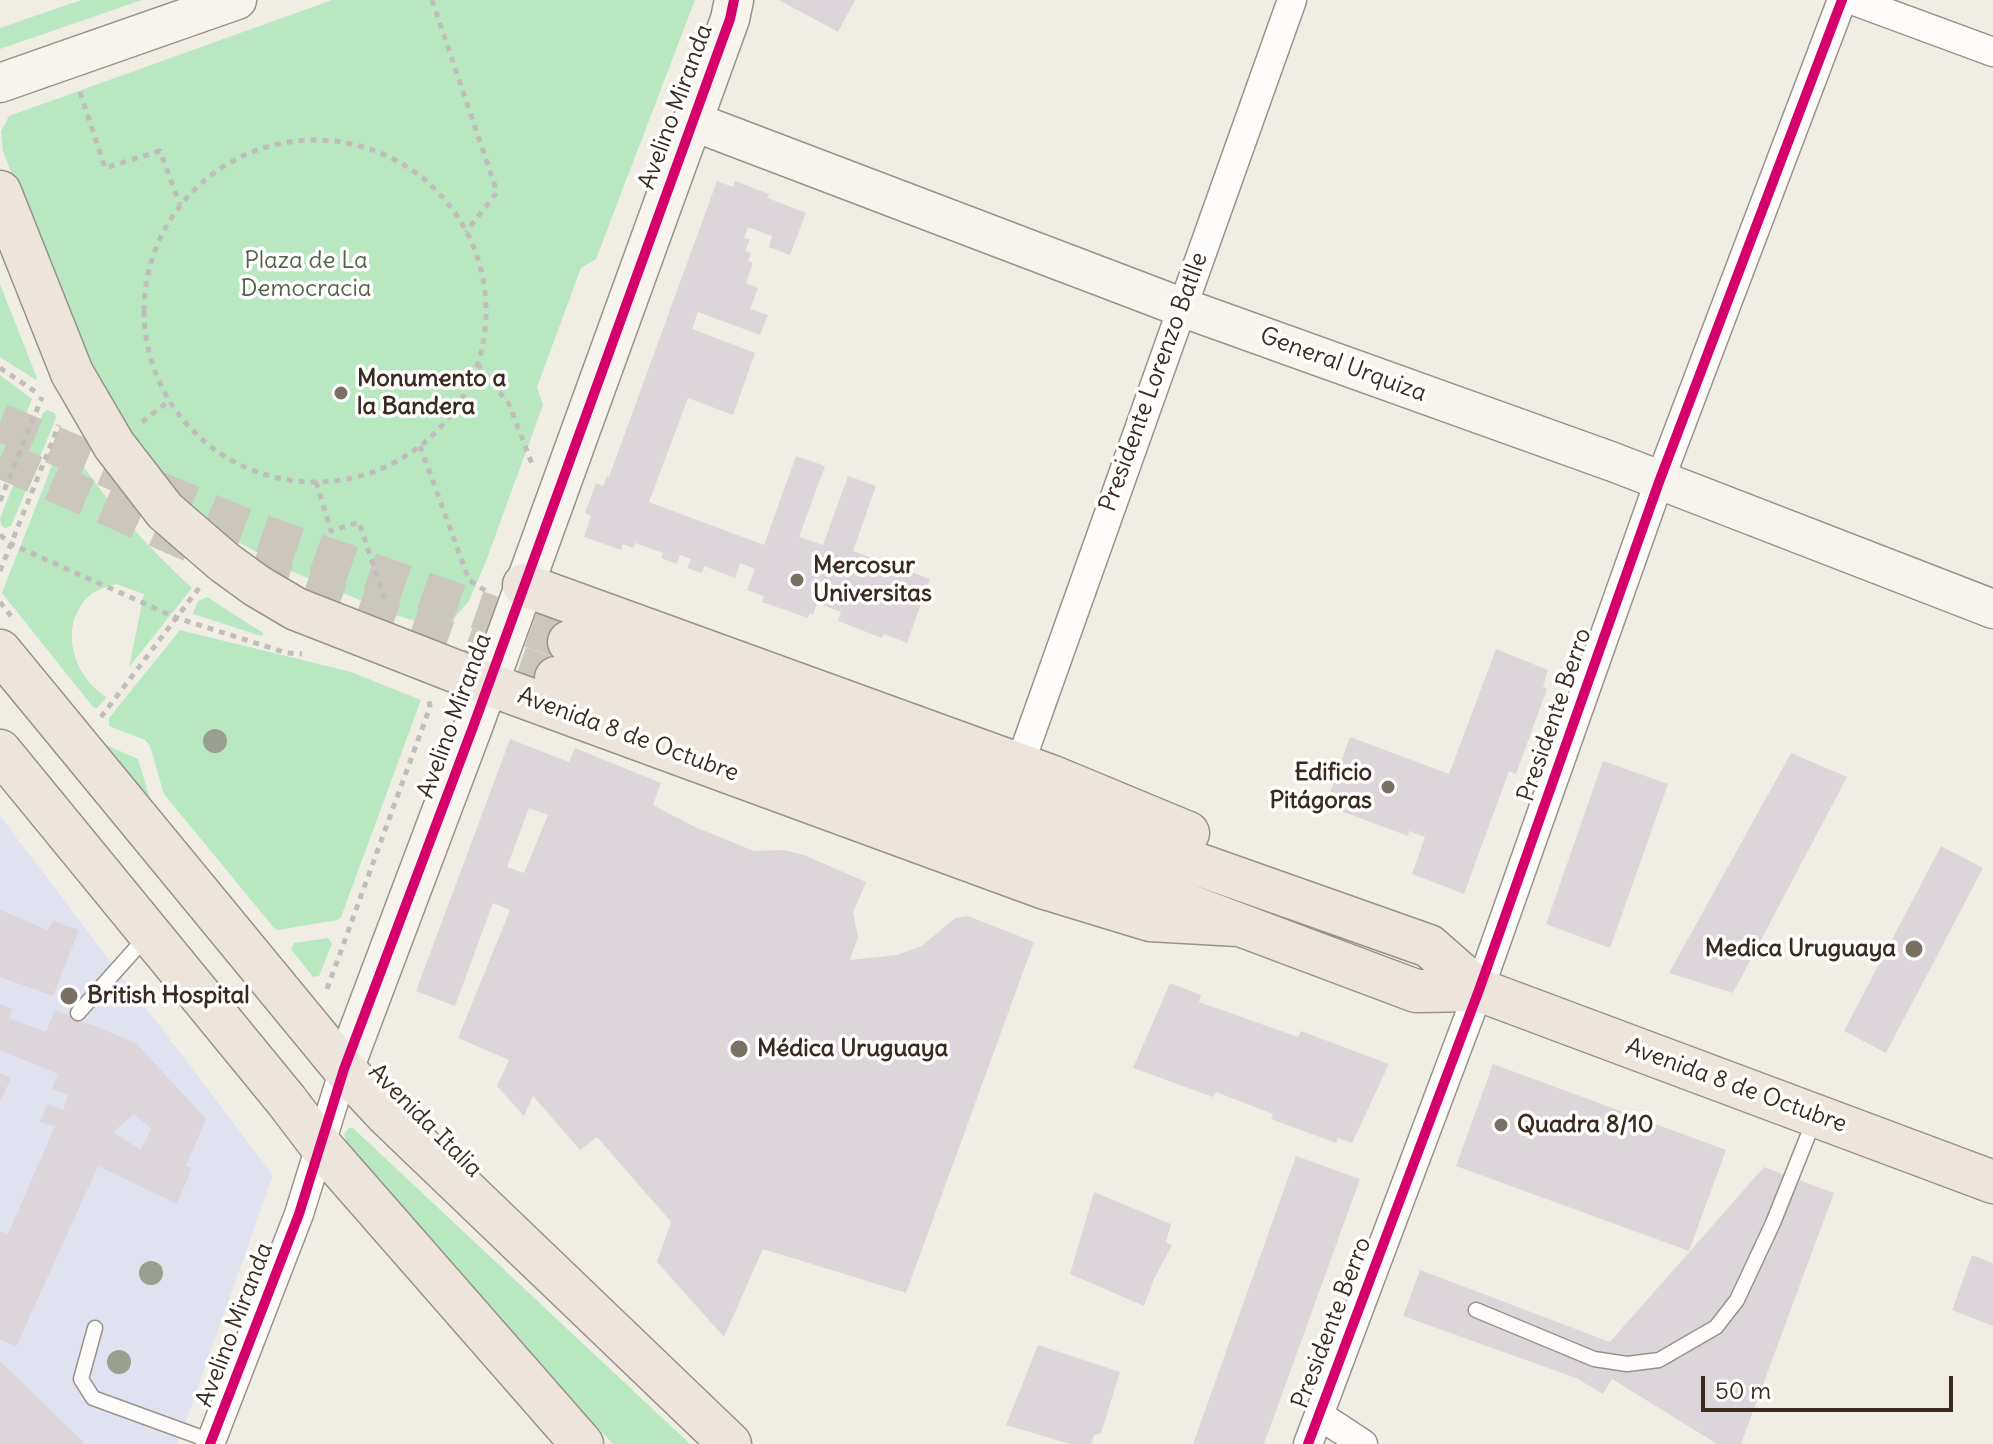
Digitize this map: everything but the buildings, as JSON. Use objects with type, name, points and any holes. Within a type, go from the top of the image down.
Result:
[{"type":"main road","name":"Avenida 8 de Octubre","points":[[0,192],[72,373],[114,445],[165,511],[224,562],[296,609],[488,684],[1045,888],[1150,920],[1238,925]]},
{"type":"main road","name":"Avenida 8 de Octubre","points":[[519,598],[1053,777],[1191,834],[1268,889]]},
{"type":"main road","name":"Avenida Italia","points":[[0,651],[344,1069],[385,1113],[730,1444]]},
{"type":"main road","name":"Avenida 8 de Octubre","points":[[1479,990],[1416,991],[1035,848],[562,660],[1268,889],[1429,946],[1479,990],[1993,1182]]},
{"type":"main road","points":[[0,751],[321,1146],[582,1444]]},
{"type":"street","points":[[0,83],[237,0]]},
{"type":"street","name":"Avelino Miranda","points":[[211,1442],[299,1214],[344,1069],[488,684],[730,19],[734,0]]},
{"type":"street","name":"Presidente Lorenzo Batlle","points":[[1019,766],[1292,0]]},
{"type":"street","name":"Presidente Berro","points":[[1308,1444],[1479,990],[1659,482],[1842,0]]},
{"type":"street","points":[[1852,0],[1993,52]]},
{"type":"street","name":"General Urquiza","points":[[692,121],[1181,307],[1613,462],[1993,609]]},
{"type":"street","points":[[1319,1415],[1363,1444]]},
{"type":"lane","points":[[78,1013],[150,933]]},
{"type":"lane","points":[[1476,1310],[1594,1359],[1627,1364],[1659,1360],[1716,1327],[1737,1300],[1773,1223],[1816,1116]]},
{"type":"lane","points":[[95,1328],[81,1379],[93,1398],[211,1442]]},
{"type":"path","points":[[432,0],[497,192],[466,232]]},
{"type":"path","points":[[70,59],[105,168],[160,151],[180,205]]},
{"type":"path","points":[[298,140],[332,140],[365,147],[396,160],[424,179],[448,203],[466,232],[479,263],[485,296],[485,330],[477,364],[464,394],[445,422],[420,446],[394,463],[364,475],[333,482],[301,482],[269,476],[240,465],[212,448],[189,426],[154,370],[145,336],[144,301],[153,256],[180,205],[233,160],[265,146],[298,140]]},
{"type":"path","points":[[477,364],[509,404],[550,512]]},
{"type":"path","points":[[0,368],[42,396]]},
{"type":"path","points":[[0,501],[42,396],[51,393]]},
{"type":"path","points":[[0,571],[62,416]]},
{"type":"path","points":[[420,446],[469,580],[519,598]]},
{"type":"path","points":[[312,1031],[430,707],[416,655],[359,522],[331,531],[316,482]]},
{"type":"path","points":[[0,535],[11,544],[177,618],[287,653],[303,654]]},
{"type":"path","points":[[80,749],[202,584]]},
{"type":"shaded area","name":"British Hospital","points":[[0,816],[273,1175],[178,1444],[0,1444]]},
{"type":"green space","points":[[81,0],[142,0],[0,49],[0,28]]},
{"type":"green space","name":"Plaza de La Democracia","points":[[332,0],[695,0],[596,259],[581,268],[537,387],[543,405],[486,561],[469,601],[454,618],[439,623],[423,623],[395,615],[291,571],[184,512],[109,411],[48,271],[3,151],[1,131],[9,116]]},
{"type":"green space","points":[[0,284],[37,378],[36,380],[0,357]]},
{"type":"green space","points":[[0,375],[32,399],[0,479]]},
{"type":"green space","points":[[47,410],[55,413],[56,418],[11,526],[5,528],[0,518],[43,413]]},
{"type":"green space","points":[[66,444],[126,521],[192,588],[129,667],[144,594],[116,584],[87,598],[73,623],[72,637],[74,652],[86,678],[107,697],[97,708],[93,707],[2,593],[58,450]]},
{"type":"green space","points":[[207,597],[263,635],[193,614],[198,601]]},
{"type":"green space","points":[[180,630],[351,672],[421,700],[341,917],[337,920],[278,930],[274,928],[164,794],[150,746],[145,740],[109,726],[109,718]]},
{"type":"green space","points":[[104,744],[138,759],[151,802]]},
{"type":"green space","points":[[328,938],[332,944],[319,976],[313,977],[291,949],[294,943]]},
{"type":"green space","points":[[353,1128],[690,1444],[613,1444],[515,1338],[347,1143],[344,1134]]},
{"type":"tunnel","points":[[0,422],[244,527],[569,642]]},
{"type":"tunnel","points":[[0,459],[195,545]]},
{"type":"tunnel","points":[[251,570],[556,678]]},
{"type":"cycle path","points":[[210,1444],[299,1214],[344,1069],[473,727],[730,19],[734,0]]},
{"type":"cycle path","points":[[1308,1444],[1479,990],[1659,482],[1842,0]]},
{"type":"place","name":"Monumento a la Bandera","points":[[341,393]]},
{"type":"place","name":"Mercosur Universitas","points":[[797,580]]},
{"type":"place","name":"Edificio Pitágoras","points":[[1388,787]]},
{"type":"place","name":"Medica Uruguaya","points":[[1914,949]]},
{"type":"place","name":"British Hospital","points":[[69,996]]},
{"type":"place","name":"Médica Uruguaya","points":[[739,1049]]},
{"type":"place","name":"Quadra 8/10","points":[[1501,1125]]}]
